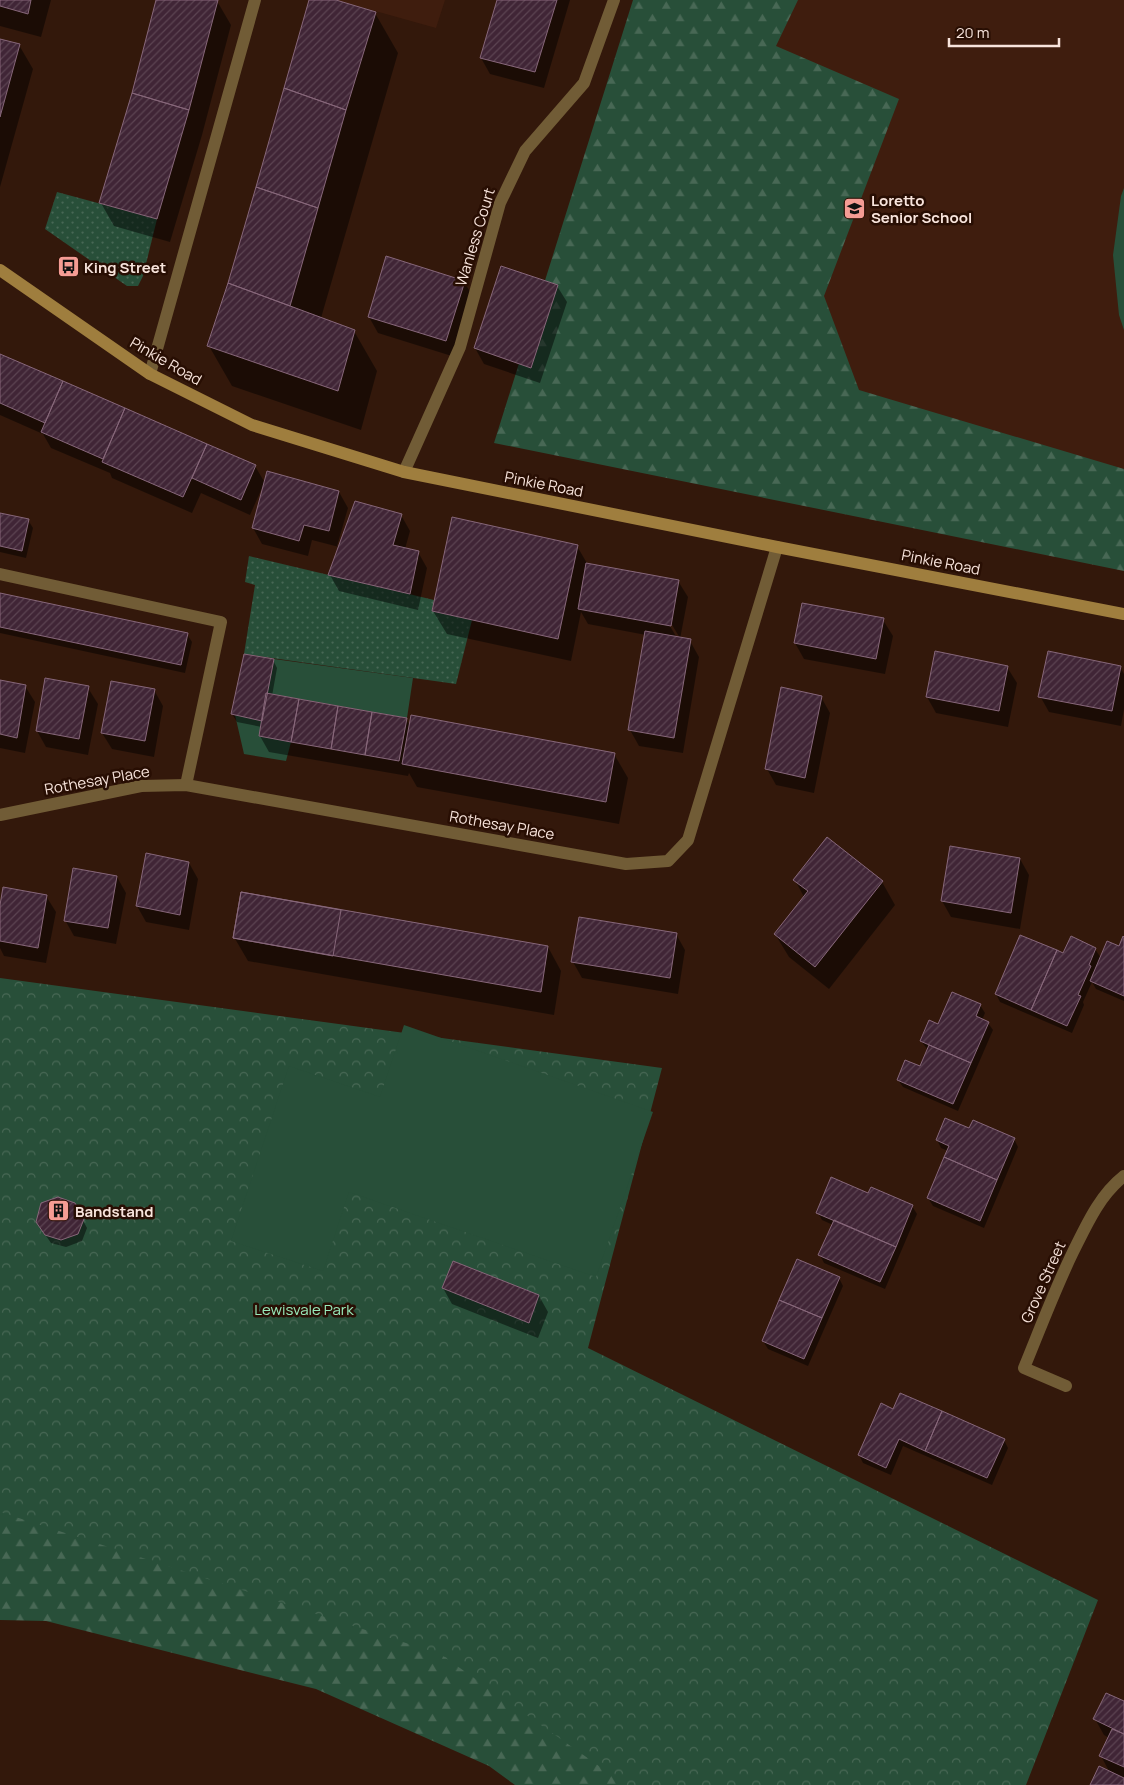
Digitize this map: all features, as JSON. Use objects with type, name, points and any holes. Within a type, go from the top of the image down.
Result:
[{"type":"main road","name":"Pinkie Road","points":[[0,270],[150,374],[252,425],[404,472],[1124,614]]},
{"type":"street","points":[[150,374],[255,0]]},
{"type":"street","name":"Wanless Court","points":[[404,472],[460,347],[500,203],[525,151],[584,83],[614,0]]},
{"type":"street","name":"Rothesay Place","points":[[0,814],[141,786],[186,785],[626,864],[668,861],[688,840],[777,547]]},
{"type":"street","points":[[0,574],[221,622],[186,785]]},
{"type":"street","name":"Grove Street","points":[[1066,1386],[1024,1368],[1064,1271],[1093,1211],[1124,1176]]},
{"type":"shaded area","points":[[336,0],[445,0],[436,28]]},
{"type":"shaded area","name":"Loretto Senior School","points":[[652,0],[1124,0],[1124,540],[522,419]]},
{"type":"green space","points":[[633,0],[798,0],[776,46],[899,99],[824,296],[859,390],[1124,469],[1124,571],[494,443]]},
{"type":"green space","points":[[1124,188],[1124,330],[1119,315],[1113,255],[1121,196]]},
{"type":"green space","points":[[57,192],[157,219],[143,276],[138,286],[127,286],[45,229]]},
{"type":"green space","points":[[249,556],[434,600],[432,611],[472,620],[456,684],[244,654],[255,585],[245,582]]},
{"type":"green space","points":[[274,659],[413,678],[407,718],[266,693]]},
{"type":"green space","points":[[235,715],[262,721],[259,736],[291,742],[286,761],[244,754]]},
{"type":"green space","name":"Lewisvale Park","points":[[0,978],[662,1068],[588,1348],[1098,1600],[1026,1785],[626,1785],[440,1654],[0,1512]]},
{"type":"green space","points":[[404,1025],[653,1112],[596,1277],[349,1192],[323,1271],[231,1241],[289,1066],[380,1097]]},
{"type":"green space","points":[[0,1318],[795,1785],[515,1785],[489,1766],[316,1689],[46,1621],[0,1620]]},
{"type":"building","points":[[0,0],[31,0],[28,14],[0,6]]},
{"type":"building","points":[[156,0],[218,0],[189,110],[132,93]]},
{"type":"building","points":[[309,0],[336,0],[376,12],[346,110],[284,88]]},
{"type":"building","points":[[497,0],[557,0],[535,72],[480,58]]},
{"type":"building","points":[[0,39],[20,44],[0,117]]},
{"type":"building","points":[[284,88],[346,110],[318,208],[256,187]]},
{"type":"building","points":[[132,93],[189,110],[157,219],[99,203]]},
{"type":"building","points":[[256,187],[318,208],[290,306],[228,283]]},
{"type":"building","points":[[386,256],[465,281],[446,341],[368,317]]},
{"type":"building","points":[[501,266],[558,285],[531,368],[474,348]]},
{"type":"building","points":[[228,283],[355,330],[338,391],[207,346]]},
{"type":"building","points":[[0,354],[63,381],[45,423],[0,403]]},
{"type":"building","points":[[63,381],[125,408],[103,459],[41,432]]},
{"type":"building","points":[[125,408],[207,444],[183,497],[102,462]]},
{"type":"building","points":[[207,444],[256,465],[241,500],[192,478]]},
{"type":"building","points":[[267,471],[339,491],[329,531],[304,525],[299,541],[252,528]]},
{"type":"building","points":[[355,501],[402,514],[393,545],[419,551],[410,594],[328,575]]},
{"type":"building","points":[[0,513],[29,519],[22,551],[0,546]]},
{"type":"building","points":[[452,517],[578,545],[558,639],[432,611]]},
{"type":"building","points":[[586,563],[679,580],[671,626],[578,609]]},
{"type":"building","points":[[0,593],[188,633],[181,665],[0,627]]},
{"type":"building","points":[[802,603],[884,618],[876,659],[794,643]]},
{"type":"building","points":[[645,631],[691,639],[674,738],[628,730]]},
{"type":"building","points":[[935,651],[1008,666],[999,711],[926,697]]},
{"type":"building","points":[[1048,651],[1121,666],[1112,711],[1038,697]]},
{"type":"building","points":[[244,654],[274,659],[262,721],[231,714]]},
{"type":"building","points":[[45,678],[89,686],[79,739],[36,731]]},
{"type":"building","points":[[0,680],[26,685],[17,738],[0,734]]},
{"type":"building","points":[[111,681],[155,689],[145,741],[101,733]]},
{"type":"building","points":[[781,687],[822,696],[805,778],[765,769]]},
{"type":"building","points":[[266,693],[299,699],[291,742],[259,736]]},
{"type":"building","points":[[299,699],[338,706],[331,749],[291,742]]},
{"type":"building","points":[[338,706],[372,712],[365,755],[331,749]]},
{"type":"building","points":[[372,712],[407,718],[399,761],[365,755]]},
{"type":"building","points":[[411,715],[615,753],[606,802],[402,764]]},
{"type":"building","points":[[827,837],[883,881],[815,967],[774,934],[808,891],[793,880]]},
{"type":"building","points":[[950,846],[1020,858],[1011,913],[941,901]]},
{"type":"building","points":[[146,853],[189,862],[180,915],[136,906]]},
{"type":"building","points":[[73,868],[117,876],[108,928],[64,921]]},
{"type":"building","points":[[3,887],[47,895],[38,948],[0,941],[0,905]]},
{"type":"building","points":[[241,892],[548,946],[541,992],[233,938]]},
{"type":"building","points":[[241,892],[341,910],[333,956],[233,938]]},
{"type":"building","points":[[579,917],[677,933],[670,978],[571,962]]},
{"type":"building","points":[[1020,935],[1057,950],[1031,1010],[995,994]]},
{"type":"building","points":[[1071,936],[1096,948],[1089,965],[1091,966],[1078,995],[1081,996],[1067,1026],[1031,1010],[1057,950],[1063,953]]},
{"type":"building","points":[[1123,936],[1124,996],[1090,981],[1107,941],[1119,946]]},
{"type":"building","points":[[952,992],[981,1004],[976,1016],[989,1022],[971,1063],[920,1041],[929,1020],[938,1024]]},
{"type":"building","points":[[929,1045],[971,1063],[953,1104],[897,1080],[905,1060],[920,1066]]},
{"type":"building","points":[[945,1118],[969,1128],[973,1120],[1015,1138],[997,1180],[944,1157],[949,1146],[936,1140]]},
{"type":"building","points":[[944,1157],[997,1180],[980,1221],[927,1198]]},
{"type":"building","points":[[831,1177],[868,1193],[871,1187],[913,1205],[896,1247],[816,1213]]},
{"type":"building","name":"Bandstand","points":[[58,1197],[75,1203],[84,1219],[78,1234],[61,1240],[45,1235],[36,1222],[41,1203]]},
{"type":"building","points":[[834,1220],[896,1247],[880,1282],[818,1255]]},
{"type":"building","points":[[797,1259],[840,1277],[822,1318],[779,1300]]},
{"type":"building","points":[[453,1261],[539,1295],[529,1323],[442,1288]]},
{"type":"building","points":[[779,1300],[822,1318],[804,1359],[762,1341]]},
{"type":"building","points":[[900,1393],[942,1411],[925,1451],[899,1439],[886,1468],[858,1455],[881,1403],[893,1409]]},
{"type":"building","points":[[942,1411],[1005,1439],[987,1478],[925,1451]]},
{"type":"building","points":[[1106,1693],[1124,1701],[1124,1734],[1093,1719]]},
{"type":"building","points":[[1112,1729],[1124,1734],[1124,1767],[1099,1756]]},
{"type":"building","points":[[1099,1766],[1124,1778],[1124,1785],[1090,1785]]},
{"type":"place","name":"Loretto Senior School","points":[[855,209]]},
{"type":"place","name":"King Street","points":[[68,267]]},
{"type":"place","name":"Bandstand","points":[[59,1211]]}]
